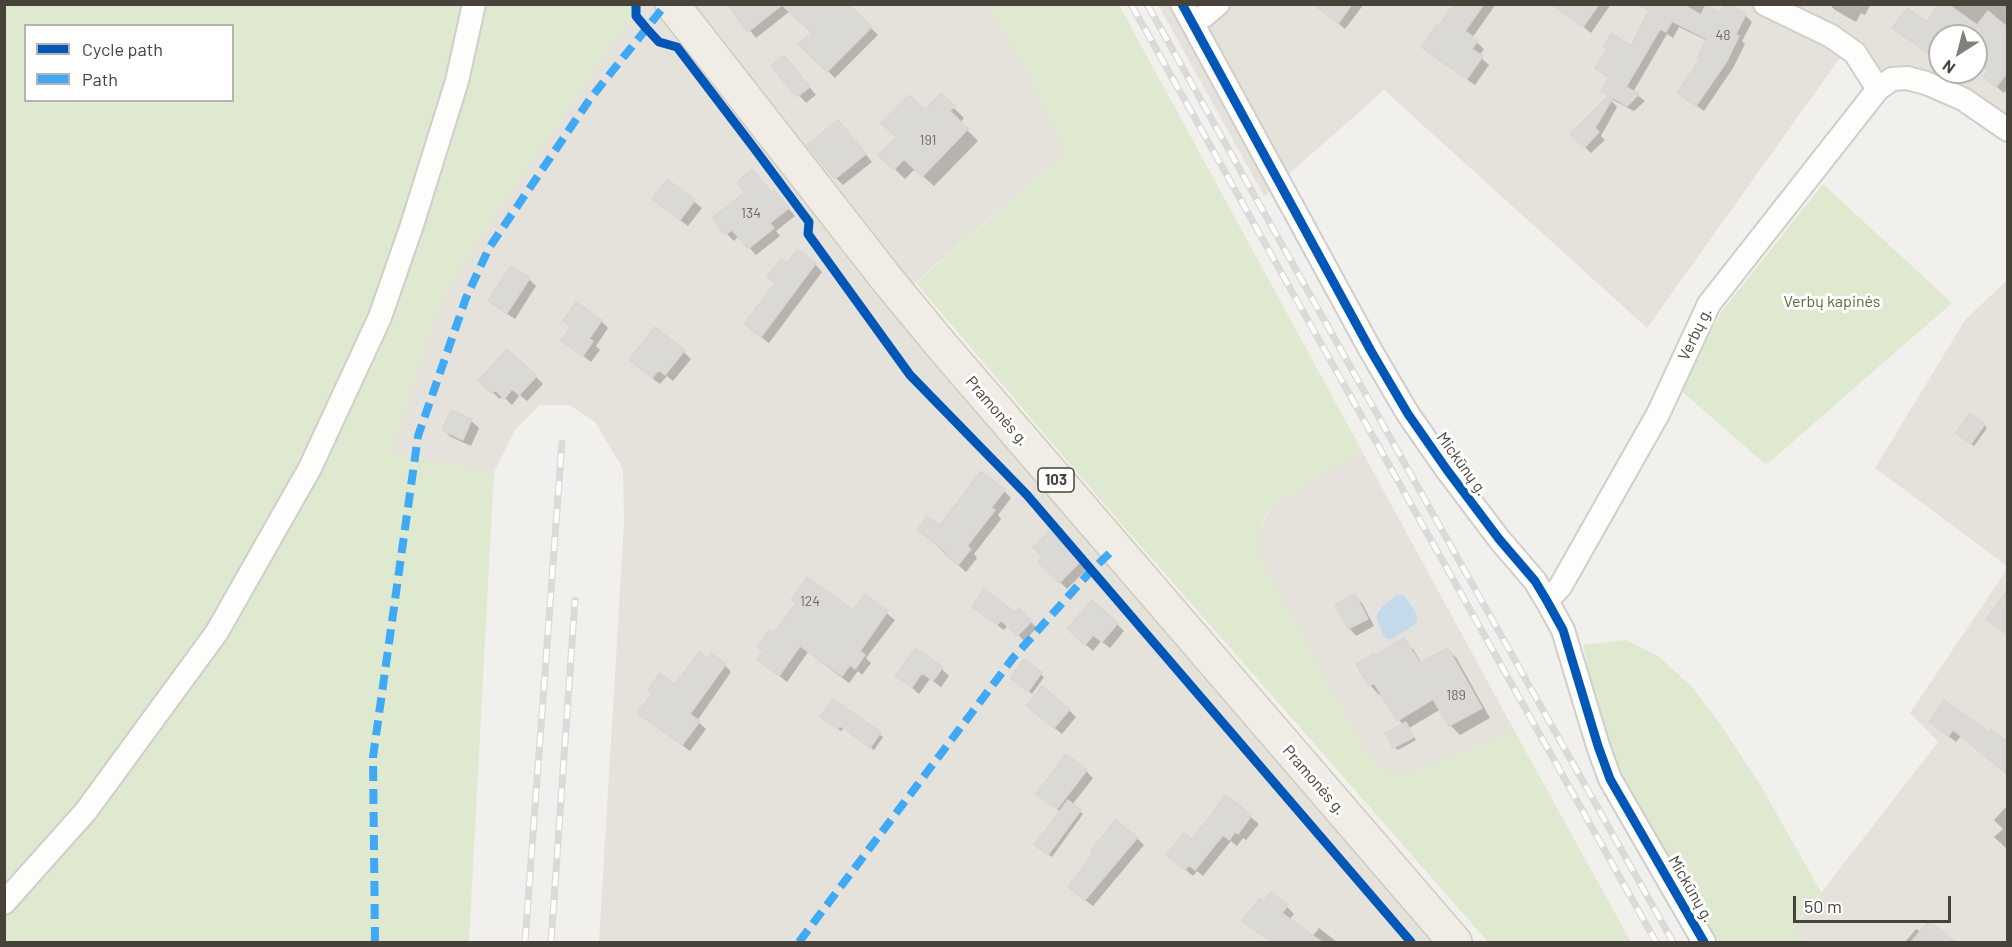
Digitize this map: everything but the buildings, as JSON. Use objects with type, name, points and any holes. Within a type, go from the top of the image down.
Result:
[{"type":"main road","name":"Pramonės g.","points":[[672,4],[878,268],[942,346],[1455,942]]},
{"type":"street","points":[[4,903],[86,811],[217,632],[310,468],[380,317],[457,81],[474,4]]},
{"type":"street","points":[[1187,13],[1204,16],[1218,4]]},
{"type":"street","points":[[1765,4],[1831,36],[1855,53],[1878,89]]},
{"type":"street","name":"Mickūnų g.","points":[[1187,13],[1371,351],[1408,414],[1447,470],[1499,539],[1535,581],[1548,602],[1563,630],[1610,779],[1704,942]]},
{"type":"street","name":"Verbų g.","points":[[1548,602],[1560,587],[1658,414],[1709,304],[1878,89],[1892,79],[1907,78],[1926,83],[1963,99],[2007,130]]},
{"type":"shaded area","points":[[640,5],[652,5],[838,237],[1441,942],[599,942],[624,524],[623,469],[595,422],[569,405],[540,405],[515,430],[494,472],[391,453],[435,317],[446,293],[470,252]]},
{"type":"shaded area","points":[[686,5],[987,5],[1028,72],[1066,152],[908,289]]},
{"type":"shaded area","points":[[1158,5],[2007,5],[2007,141],[1979,118],[1842,55],[1647,328],[1384,90],[1264,196]]},
{"type":"shaded area","points":[[2007,280],[2007,566],[1875,468],[1965,320]]},
{"type":"shaded area","points":[[1362,451],[1514,730],[1415,772],[1396,775],[1387,771],[1365,750],[1260,558],[1259,533],[1266,516],[1275,504]]},
{"type":"shaded area","points":[[2007,569],[2007,942],[1809,942],[1793,929],[1938,742],[1910,713]]},
{"type":"green space","points":[[5,5],[640,5],[470,252],[446,293],[435,317],[391,453],[494,472],[469,942],[5,942]]},
{"type":"green space","points":[[987,5],[1119,5],[1362,451],[1275,504],[1265,516],[1259,533],[1260,558],[1365,750],[1387,771],[1396,775],[1415,772],[1514,730],[1631,942],[1488,942],[1103,503],[916,283],[1066,152],[1028,72]]},
{"type":"green space","name":"Verbų kapinės","points":[[1823,184],[1952,303],[1766,465],[1679,389],[1722,311]]},
{"type":"green space","points":[[1626,640],[1658,656],[1691,686],[1721,725],[1762,788],[1821,892],[1793,928],[1809,942],[1716,942],[1638,808],[1609,751],[1583,645]]},
{"type":"water","points":[[1397,595],[1406,598],[1417,615],[1417,619],[1415,624],[1392,639],[1387,639],[1383,635],[1376,616],[1382,607]]},
{"type":"railway","points":[[1131,4],[1656,942]]},
{"type":"railway","points":[[1147,4],[1673,942]]},
{"type":"railway","points":[[525,942],[562,443]]},
{"type":"railway","points":[[551,942],[575,600]]},
{"type":"marked path","points":[[375,942],[373,757],[418,436],[466,298],[489,248],[590,99],[666,4]]},
{"type":"marked path","points":[[799,942],[1013,658],[1091,571],[1115,548]]},
{"type":"cycle path","points":[[636,4],[636,16],[659,42],[677,47],[809,222],[808,234],[910,375],[1027,495],[1411,942]]},
{"type":"cycle path","points":[[1182,4],[1371,351],[1408,414],[1499,539],[1535,581],[1547,601],[1563,630],[1610,779],[1704,942]]}]
